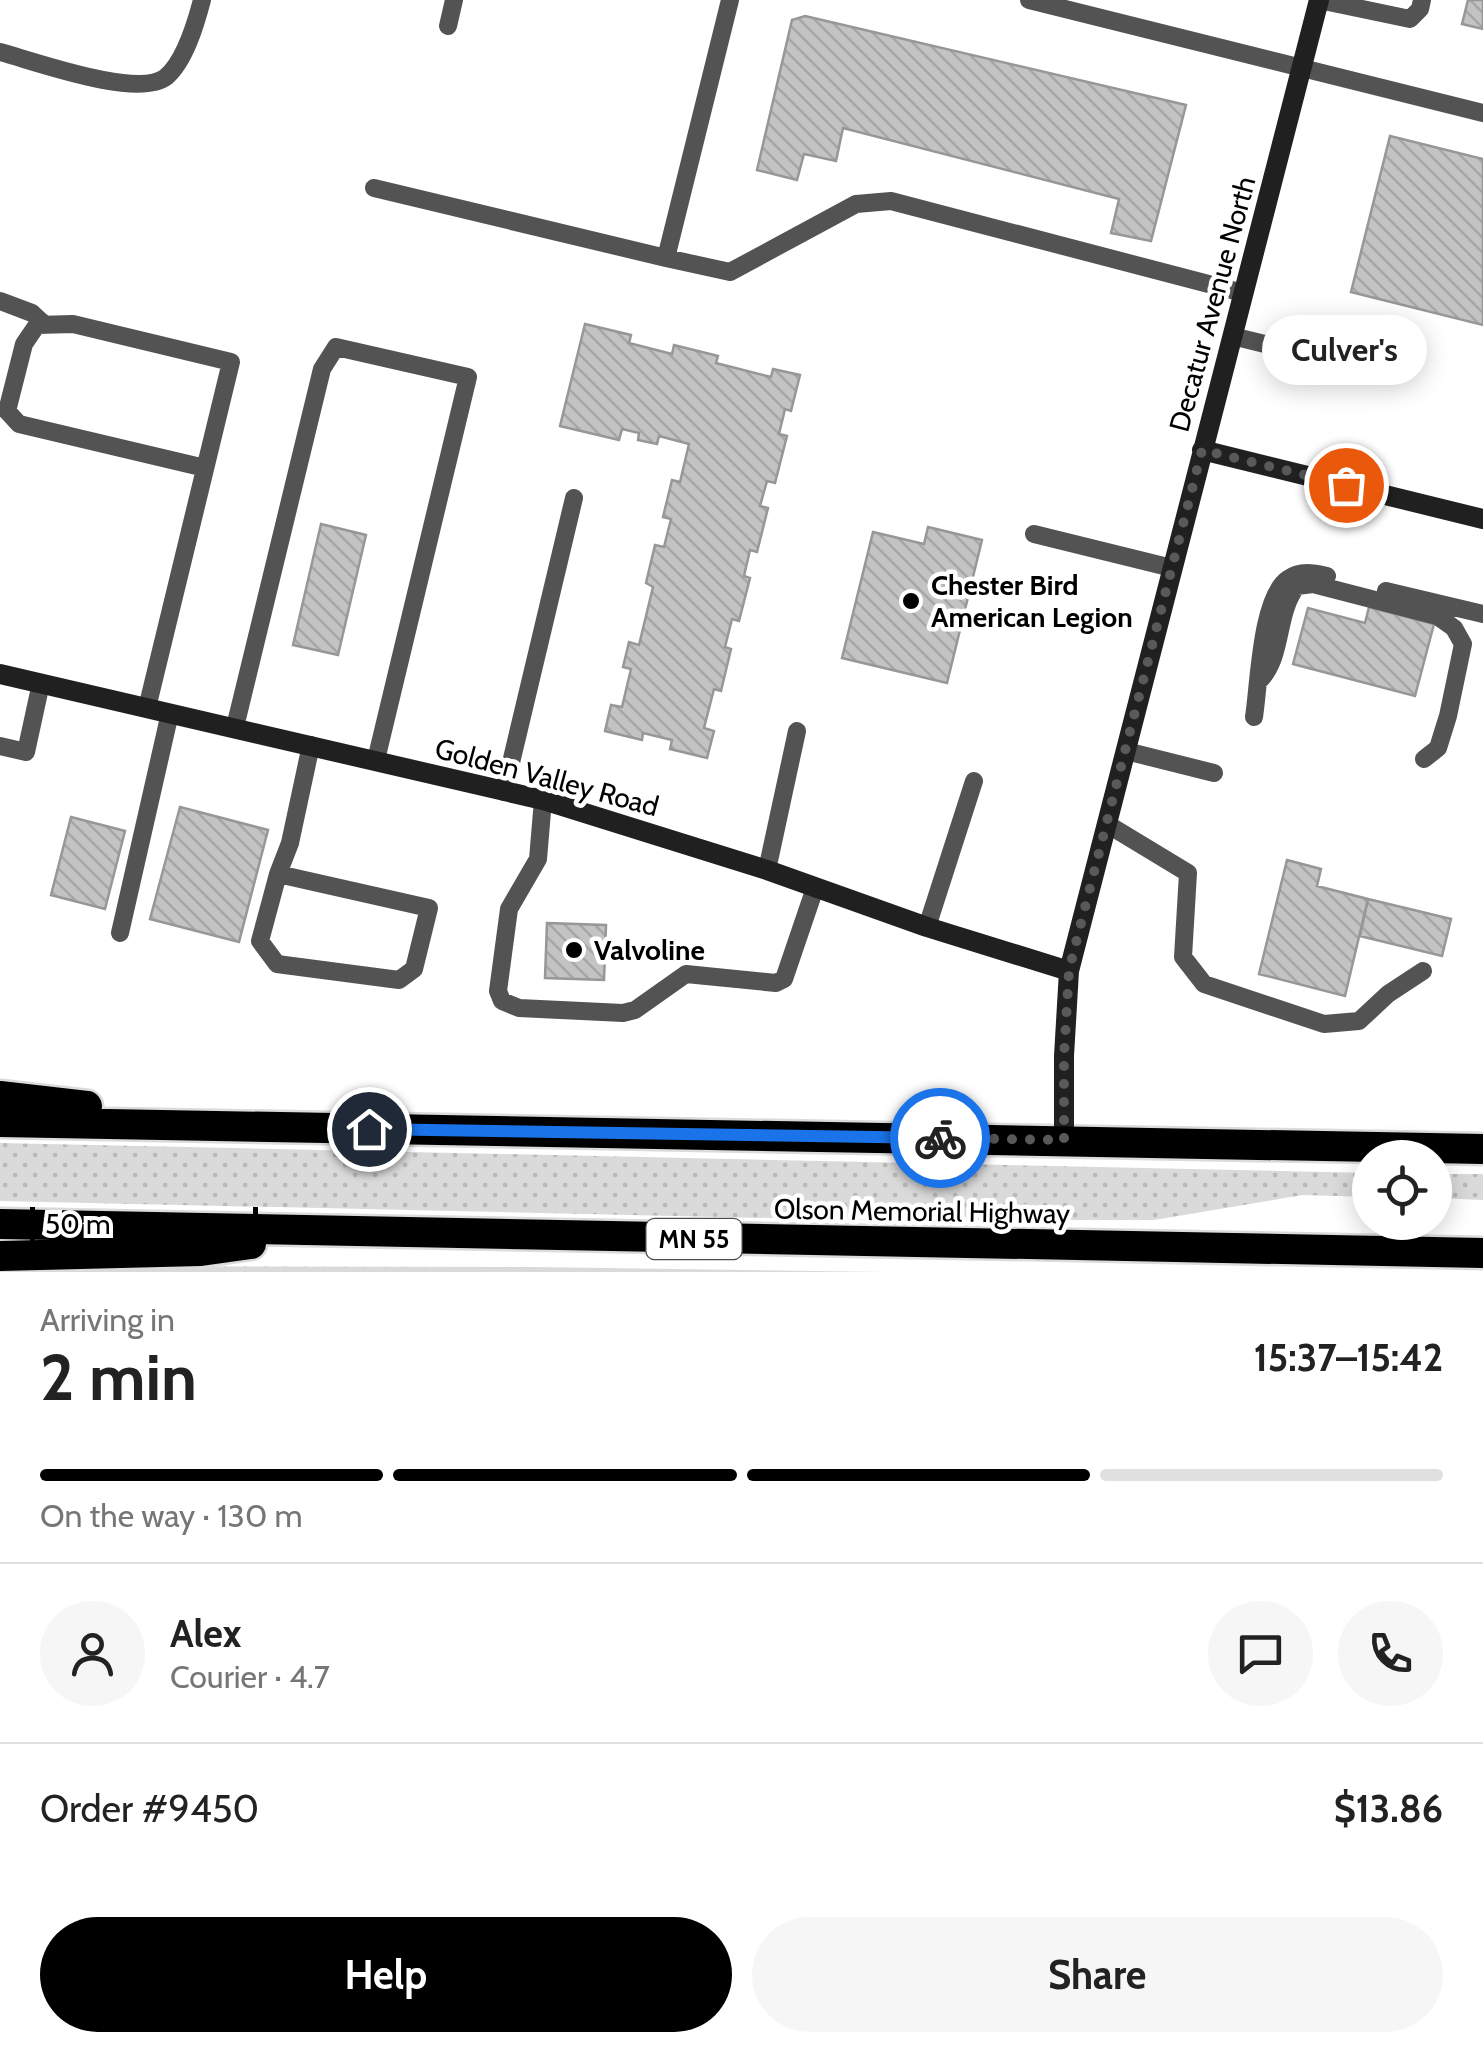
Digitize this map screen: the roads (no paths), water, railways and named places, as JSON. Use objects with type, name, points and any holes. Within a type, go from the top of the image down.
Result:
[{"type":"highway","points":[[0,1096],[254,1127]]},
{"type":"highway","points":[[0,1122],[1483,1149]]},
{"type":"highway","name":"Olson Memorial Highway","points":[[0,1224],[1483,1252]]},
{"type":"highway","points":[[0,1256],[201,1251],[342,1231]]},
{"type":"highway","points":[[1387,1252],[1483,1272]]},
{"type":"street","name":"Decatur Avenue North","points":[[1064,1140],[1069,970],[1320,0]]},
{"type":"street","points":[[1202,450],[1483,520]]},
{"type":"street","name":"Golden Valley Road","points":[[0,674],[543,800],[1069,970]]},
{"type":"lane","points":[[0,52],[110,81],[141,85],[166,77],[192,38],[202,0]]},
{"type":"lane","points":[[448,26],[454,0]]},
{"type":"lane","points":[[666,258],[730,0]]},
{"type":"lane","points":[[1028,0],[1483,114]]},
{"type":"lane","points":[[1320,0],[1410,19],[1420,10],[1422,0]]},
{"type":"lane","points":[[374,188],[730,272],[856,204],[891,200],[1243,292]]},
{"type":"lane","points":[[0,300],[32,312],[45,325]]},
{"type":"lane","points":[[148,708],[231,362],[73,324],[38,326],[24,344],[7,411],[19,424],[205,468]]},
{"type":"lane","points":[[1232,336],[1315,356]]},
{"type":"lane","points":[[236,728],[322,369],[336,347],[468,376],[376,760]]},
{"type":"lane","points":[[504,792],[574,498]]},
{"type":"lane","points":[[1034,534],[1172,568]]},
{"type":"lane","points":[[1254,716],[1257,666],[1276,591],[1300,573],[1483,614]]},
{"type":"lane","points":[[1259,682],[1271,670],[1287,600],[1298,586],[1314,584],[1437,616],[1454,628],[1463,644],[1438,748],[1424,760]]},
{"type":"lane","points":[[0,746],[26,752],[42,683]]},
{"type":"lane","points":[[120,933],[170,713]]},
{"type":"lane","points":[[767,870],[797,731]]},
{"type":"lane","points":[[278,874],[429,908],[414,969],[399,980],[277,964],[260,941],[278,874],[290,843],[311,745]]},
{"type":"lane","points":[[1126,751],[1214,773]]},
{"type":"lane","points":[[927,927],[974,781]]},
{"type":"lane","points":[[543,800],[538,859],[509,910],[498,991],[502,1000],[518,1008],[623,1013],[634,1010],[686,974],[776,983],[784,979],[815,888]]},
{"type":"lane","points":[[1107,824],[1188,872],[1183,957],[1204,984],[1324,1024],[1360,1021],[1388,994],[1423,971]]},
{"type":"place","name":"Culver's","points":[[1346,485]]},
{"type":"place","name":"Chester Bird American Legion","points":[[911,601]]},
{"type":"place","name":"Valvoline","points":[[574,950]]}]
